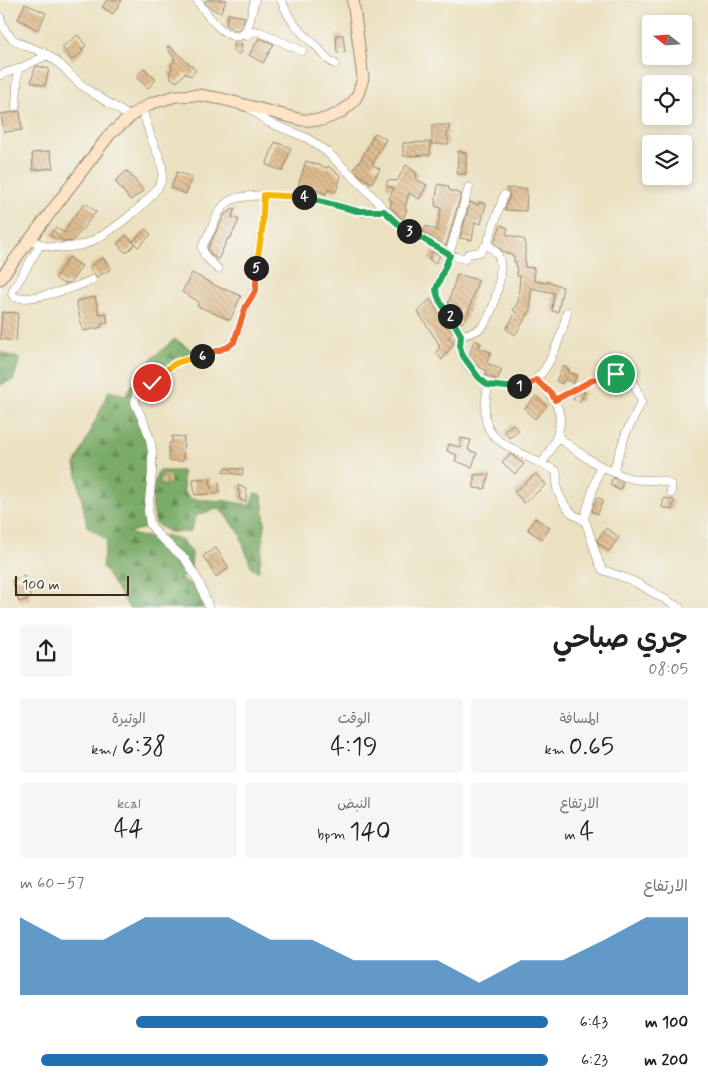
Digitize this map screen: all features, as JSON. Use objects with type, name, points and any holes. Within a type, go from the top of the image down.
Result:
[{"type":"main road","points":[[0,279],[35,242],[102,143],[129,116],[142,109],[164,99],[188,95],[209,96],[312,121],[332,118],[347,108],[358,94],[363,78],[353,0]]},
{"type":"street","points":[[197,0],[206,14],[223,31],[231,36],[239,36],[247,27],[254,0]]},
{"type":"street","points":[[281,0],[287,14],[301,33],[320,50],[325,59],[335,64]]},
{"type":"street","points":[[0,17],[6,31],[16,42],[48,55],[83,86],[129,116]]},
{"type":"street","points":[[242,34],[246,36],[254,32],[260,32],[302,51]]},
{"type":"street","points":[[0,75],[18,70],[48,55]]},
{"type":"street","points":[[16,106],[18,70]]},
{"type":"street","points":[[246,105],[268,122],[307,138],[327,152],[361,184],[397,223],[450,255],[465,259],[468,254],[480,252],[487,244],[504,195]]},
{"type":"street","points":[[92,280],[59,292],[24,298],[14,297],[12,294],[35,242],[60,248],[88,243],[134,212],[156,191],[162,177],[162,166],[142,109]]},
{"type":"street","points":[[469,187],[450,255],[438,284],[437,294],[461,335],[460,347],[473,372],[488,385],[506,387],[530,384],[536,380],[558,343],[564,329],[567,312]]},
{"type":"street","points":[[218,269],[205,256],[202,248],[218,212],[222,206],[234,198],[264,195],[314,199],[362,212],[384,211]]},
{"type":"street","points":[[209,608],[199,582],[185,559],[158,535],[150,524],[148,511],[152,473],[151,445],[134,399],[138,390],[162,377],[175,364],[222,349],[234,342],[246,306],[256,288],[256,269],[262,231],[264,195]]},
{"type":"street","points":[[461,335],[481,328],[493,307],[499,282],[500,262],[496,252],[487,244]]},
{"type":"street","points":[[555,400],[593,380],[607,375],[624,373],[633,379],[642,401],[626,433],[613,472]]},
{"type":"street","points":[[536,380],[551,393],[555,400],[560,420],[560,430],[542,463]]},
{"type":"street","points":[[488,385],[486,414],[490,431],[504,443],[556,471],[558,494],[574,515],[584,519]]},
{"type":"street","points":[[557,436],[579,454],[600,467],[643,481],[666,482],[671,485],[671,492]]},
{"type":"street","points":[[600,467],[584,519],[603,570],[633,581],[680,608]]},
{"type":"green space","points":[[175,339],[193,351],[171,363],[153,381],[138,389],[136,408],[150,451],[146,528],[129,532],[135,535],[168,536],[181,540],[192,552],[191,573],[179,579],[200,588],[206,608],[129,608],[102,566],[107,540],[87,526],[75,465],[109,391],[125,395],[150,360]]},
{"type":"green space","points":[[0,352],[20,359],[13,380],[0,385]]},
{"type":"green space","points":[[158,471],[182,471],[184,492],[191,499],[226,501],[250,505],[255,493],[262,495],[265,524],[259,571],[252,569],[239,532],[219,508],[197,515],[190,532],[169,532],[156,524],[152,498]]},
{"type":"building","points":[[107,0],[122,0],[113,14],[102,7]]},
{"type":"building","points":[[207,0],[227,0],[220,13],[209,7],[205,2]]},
{"type":"building","points":[[25,4],[46,13],[38,30],[18,19]]},
{"type":"building","points":[[228,14],[245,17],[238,30],[234,30],[226,25]]},
{"type":"building","points":[[78,35],[86,46],[82,49],[83,52],[72,60],[62,47]]},
{"type":"building","points":[[336,35],[343,35],[345,52],[337,53]]},
{"type":"building","points":[[259,38],[274,44],[263,63],[249,55]]},
{"type":"building","points":[[235,43],[242,44],[240,54],[233,52]]},
{"type":"building","points":[[169,46],[196,70],[191,76],[185,73],[177,82],[171,78],[169,73],[175,60],[167,47]]},
{"type":"building","points":[[37,66],[49,69],[45,86],[31,82]]},
{"type":"building","points":[[144,68],[156,80],[148,88],[136,77]]},
{"type":"building","points":[[20,111],[22,130],[4,132],[1,114]]},
{"type":"building","points":[[432,125],[449,125],[447,136],[449,144],[432,144]]},
{"type":"building","points":[[375,133],[386,139],[372,165],[380,169],[372,183],[354,169]]},
{"type":"building","points":[[275,142],[291,148],[283,171],[266,165]]},
{"type":"building","points":[[431,142],[430,155],[403,156],[403,143]]},
{"type":"building","points":[[50,151],[53,168],[33,170],[32,153]]},
{"type":"building","points":[[458,151],[466,153],[466,174],[457,174]]},
{"type":"building","points":[[306,161],[327,168],[328,166],[341,176],[336,192],[328,189],[326,194],[312,188],[312,190],[298,186]]},
{"type":"building","points":[[406,165],[417,173],[416,179],[427,185],[419,199],[409,193],[405,208],[407,209],[403,220],[390,207],[392,201],[389,199],[394,188],[388,187],[386,184],[388,180],[397,181]]},
{"type":"building","points":[[127,171],[144,191],[130,200],[115,181]]},
{"type":"building","points":[[177,172],[192,177],[186,194],[171,188]]},
{"type":"building","points":[[438,184],[448,186],[449,190],[461,194],[446,246],[423,232],[426,226],[437,231],[441,208],[435,206]]},
{"type":"building","points":[[506,188],[527,189],[526,211],[505,210],[510,194]]},
{"type":"building","points":[[470,202],[478,205],[479,202],[486,204],[481,224],[475,222],[472,240],[460,238]]},
{"type":"building","points":[[85,203],[96,212],[73,241],[64,242],[50,235],[56,227],[64,233],[69,223]]},
{"type":"building","points":[[235,208],[232,217],[239,220],[218,260],[210,253],[208,248],[225,214]]},
{"type":"building","points":[[501,225],[508,228],[506,234],[525,240],[525,267],[534,268],[534,281],[547,283],[547,281],[563,287],[558,312],[552,311],[554,293],[531,288],[530,311],[515,335],[506,329],[516,312],[513,310],[518,302],[520,276],[517,276],[514,256],[502,251],[494,242]]},
{"type":"building","points":[[146,229],[151,235],[138,247],[133,241]]},
{"type":"building","points":[[126,235],[135,244],[126,253],[117,244]]},
{"type":"building","points":[[432,251],[440,256],[435,264],[429,259]]},
{"type":"building","points":[[69,257],[82,266],[71,282],[64,284],[55,278]]},
{"type":"building","points":[[103,258],[111,269],[97,277],[89,267]]},
{"type":"building","points":[[192,273],[224,290],[241,296],[230,320],[197,306],[198,301],[182,292]]},
{"type":"building","points":[[457,274],[478,280],[467,317],[462,323],[457,316],[463,309],[448,304]]},
{"type":"building","points":[[95,297],[99,314],[106,313],[108,323],[101,324],[102,327],[83,331],[76,301]]},
{"type":"building","points":[[430,299],[447,327],[449,325],[453,332],[448,338],[454,343],[442,360],[436,352],[440,347],[438,346],[439,344],[418,312]]},
{"type":"building","points":[[2,312],[18,313],[16,341],[0,339]]},
{"type":"building","points":[[474,340],[480,343],[479,348],[491,352],[487,363],[502,370],[497,380],[485,375],[487,371],[474,364],[469,357]]},
{"type":"building","points":[[563,366],[569,369],[568,372],[577,375],[573,384],[565,379],[562,384],[556,381]]},
{"type":"building","points":[[585,391],[580,402],[573,399],[574,396]]},
{"type":"building","points":[[536,396],[547,406],[535,419],[524,409]]},
{"type":"building","points":[[513,424],[519,431],[509,438],[504,431]]},
{"type":"building","points":[[172,436],[184,437],[183,461],[169,461],[169,443],[172,443]]},
{"type":"building","points":[[461,438],[471,440],[468,450],[477,453],[472,467],[455,461],[457,455],[447,451],[449,444],[461,448]]},
{"type":"building","points":[[510,454],[524,464],[515,474],[502,462]]},
{"type":"building","points":[[224,468],[243,469],[242,475],[223,472]]},
{"type":"building","points":[[489,474],[485,489],[474,488],[474,475]]},
{"type":"building","points":[[536,474],[546,485],[524,503],[514,492]]},
{"type":"building","points":[[161,476],[170,476],[170,484],[161,484]]},
{"type":"building","points":[[210,478],[211,489],[219,482],[220,493],[195,495],[193,479]]},
{"type":"building","points":[[613,478],[623,482],[620,490],[610,485]]},
{"type":"building","points":[[238,485],[246,489],[246,502],[240,500]]},
{"type":"building","points":[[597,497],[603,500],[598,514],[592,511]]},
{"type":"building","points":[[664,498],[674,500],[672,510],[662,507]]},
{"type":"building","points":[[535,518],[550,528],[542,539],[528,530]]},
{"type":"building","points":[[606,528],[619,537],[609,551],[599,544],[597,540]]},
{"type":"building","points":[[216,548],[229,568],[216,577],[203,556]]},
{"type":"building","points":[[24,576],[31,598],[19,602],[12,580]]},
{"type":"route","points":[[152,383],[162,377],[175,364],[208,355],[232,345],[234,342],[246,306],[256,288],[255,275],[264,219],[264,195],[314,199],[362,212],[384,211],[397,223],[450,255],[436,289],[437,294],[461,335],[460,347],[463,356],[473,372],[488,385],[522,386],[536,380],[551,393],[555,400],[593,380],[616,374]]}]
